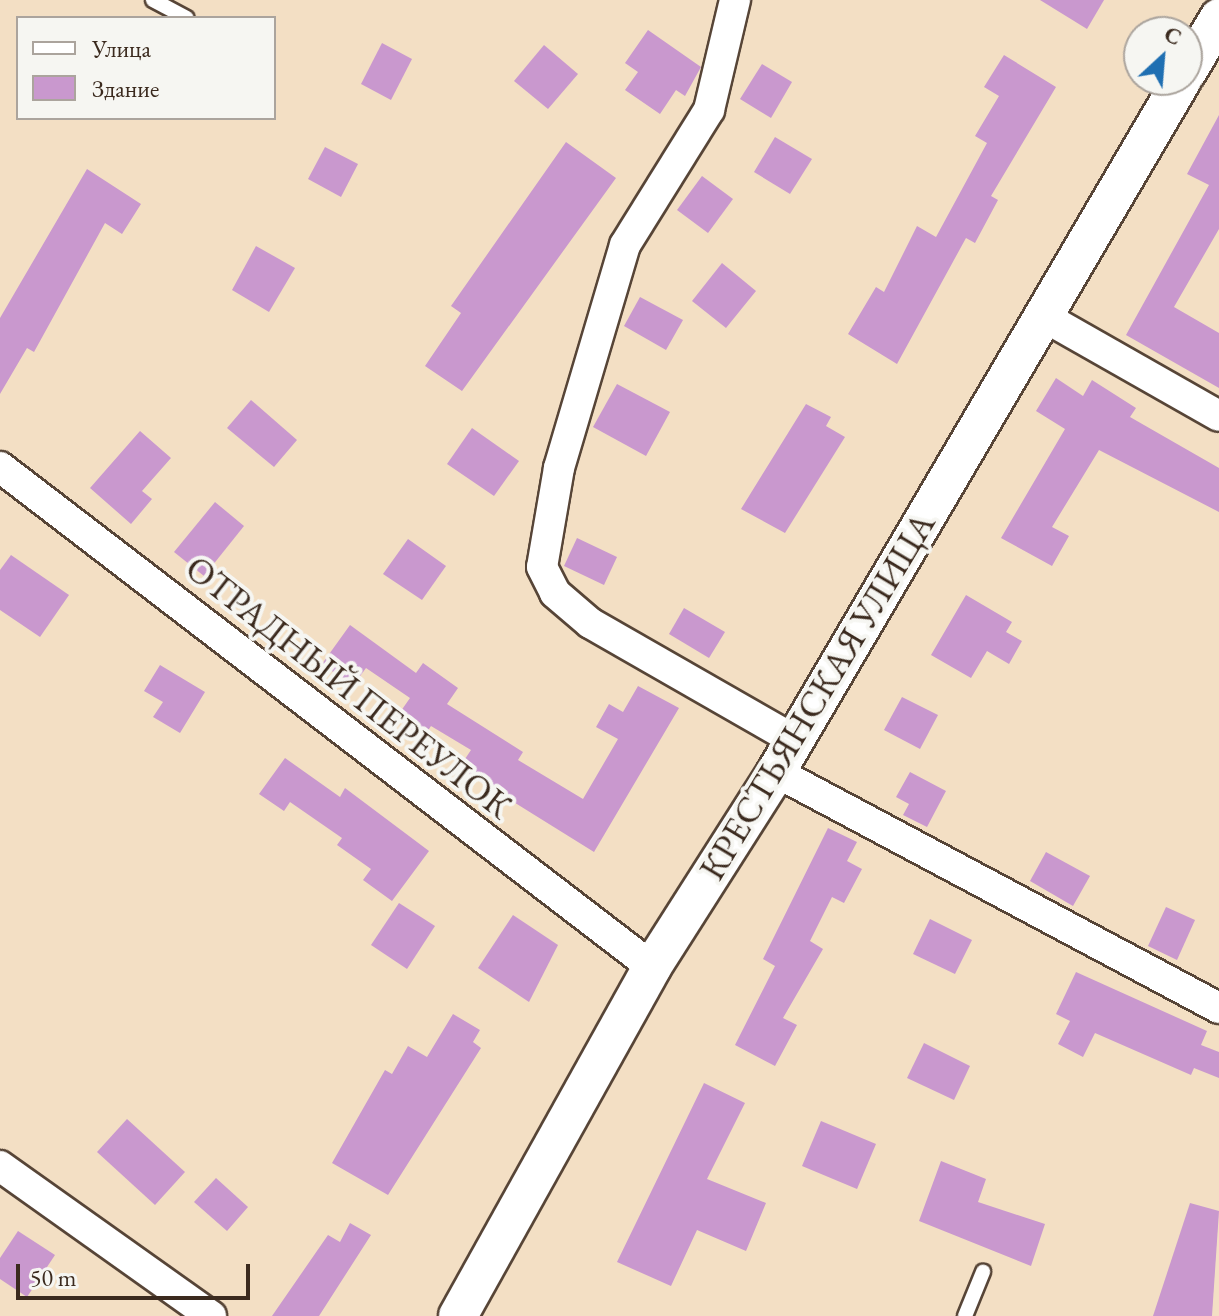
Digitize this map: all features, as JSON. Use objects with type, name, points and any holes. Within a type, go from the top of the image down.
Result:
[{"type":"street","points":[[735,0],[709,110],[625,245],[559,468],[542,567],[555,593],[590,623],[785,756],[1219,1008]]},
{"type":"street","points":[[1203,45],[1219,18]]},
{"type":"street","name":"КРЕСТЬЯНСКАЯ УЛИЦА","points":[[458,1316],[652,967],[785,756],[1173,96]]},
{"type":"street","points":[[1043,316],[1219,416]]},
{"type":"street","name":"ОТРАДНЫЙ ПЕРЕУЛОК","points":[[0,467],[652,967]]},
{"type":"street","points":[[0,1166],[211,1316]]},
{"type":"lane","points":[[153,0],[183,16]]},
{"type":"lane","points":[[965,1316],[983,1272]]},
{"type":"building","points":[[1040,0],[1104,0],[1087,29]]},
{"type":"building","points":[[648,30],[701,67],[685,96],[676,90],[660,114],[625,90],[638,72],[625,63]]},
{"type":"building","points":[[382,43],[412,59],[391,100],[361,84]]},
{"type":"building","points":[[544,45],[578,74],[548,109],[514,81]]},
{"type":"building","points":[[1004,55],[1056,87],[991,196],[998,200],[975,243],[966,238],[897,364],[848,334],[876,287],[884,292],[917,226],[936,237],[987,143],[975,136],[999,96],[984,87]]},
{"type":"building","points":[[762,64],[792,82],[771,118],[740,99]]},
{"type":"building","points":[[1219,115],[1219,229],[1174,307],[1219,333],[1219,388],[1126,335],[1209,185],[1187,174]]},
{"type":"building","points":[[775,137],[812,159],[790,194],[754,172]]},
{"type":"building","points":[[566,142],[616,178],[462,391],[425,366],[461,313],[451,306]]},
{"type":"building","points":[[325,147],[358,164],[341,197],[308,179]]},
{"type":"building","points":[[87,169],[141,204],[122,234],[105,223],[34,352],[27,348],[0,394],[0,318]]},
{"type":"building","points":[[702,176],[733,199],[708,233],[677,210]]},
{"type":"building","points":[[256,246],[295,268],[269,312],[232,290]]},
{"type":"building","points":[[722,263],[756,291],[726,328],[692,301]]},
{"type":"building","points":[[640,297],[683,320],[666,350],[624,326]]},
{"type":"building","points":[[1056,378],[1083,396],[1092,380],[1136,408],[1130,417],[1219,468],[1219,512],[1099,450],[1052,527],[1069,536],[1052,566],[1001,538],[1065,429],[1036,411]]},
{"type":"building","points":[[617,384],[670,412],[646,456],[593,427]]},
{"type":"building","points":[[251,400],[297,440],[274,467],[227,428]]},
{"type":"building","points":[[806,404],[831,417],[826,426],[845,437],[785,533],[741,509]]},
{"type":"building","points":[[472,428],[519,461],[494,496],[447,464]]},
{"type":"building","points":[[140,431],[171,458],[142,491],[152,499],[131,524],[90,488]]},
{"type":"building","points":[[215,502],[244,526],[204,576],[174,552]]},
{"type":"building","points":[[577,538],[617,557],[604,585],[564,566]]},
{"type":"building","points":[[408,539],[446,566],[422,600],[383,574]]},
{"type":"building","points":[[11,555],[69,595],[40,637],[0,610],[0,570]]},
{"type":"building","points":[[966,595],[1012,622],[1006,632],[1022,641],[1009,664],[987,651],[971,678],[931,655]]},
{"type":"building","points":[[684,608],[725,632],[709,658],[669,634]]},
{"type":"building","points":[[350,625],[416,673],[423,663],[458,688],[447,704],[523,752],[518,760],[583,799],[618,739],[596,727],[609,704],[623,712],[638,686],[679,708],[594,852],[459,768],[471,750],[431,726],[423,738],[396,718],[410,698],[366,668],[353,686],[322,664]]},
{"type":"building","points":[[160,665],[205,692],[180,733],[153,717],[163,702],[144,691]]},
{"type":"building","points":[[902,697],[938,715],[920,749],[884,730]]},
{"type":"building","points":[[285,758],[340,797],[345,788],[429,851],[392,901],[363,880],[371,869],[337,845],[342,838],[290,802],[284,811],[259,794]]},
{"type":"building","points":[[910,772],[946,791],[927,827],[903,815],[909,804],[896,797]]},
{"type":"building","points":[[828,828],[857,842],[847,861],[862,869],[844,903],[832,897],[810,941],[823,949],[783,1018],[797,1025],[775,1066],[735,1045],[775,966],[763,959]]},
{"type":"building","points":[[1046,852],[1090,876],[1073,906],[1030,881]]},
{"type":"building","points":[[399,903],[435,926],[407,969],[371,945]]},
{"type":"building","points":[[1166,907],[1195,920],[1177,960],[1148,946]]},
{"type":"building","points":[[513,915],[558,945],[529,1002],[478,968]]},
{"type":"building","points":[[930,919],[972,940],[955,974],[913,954]]},
{"type":"building","points":[[1076,972],[1207,1031],[1201,1045],[1219,1052],[1219,1078],[1194,1068],[1191,1075],[1095,1033],[1083,1057],[1058,1044],[1070,1021],[1056,1014]]},
{"type":"building","points":[[453,1014],[480,1030],[473,1042],[481,1048],[388,1195],[332,1163],[385,1070],[392,1074],[408,1046],[427,1057]]},
{"type":"building","points":[[924,1043],[970,1066],[954,1100],[907,1078]]},
{"type":"building","points":[[704,1083],[745,1103],[707,1179],[766,1203],[746,1251],[697,1230],[671,1286],[617,1262]]},
{"type":"building","points":[[127,1119],[185,1172],[155,1205],[97,1152]]},
{"type":"building","points":[[821,1121],[876,1144],[857,1189],[802,1166]]},
{"type":"building","points":[[941,1161],[986,1179],[978,1202],[1045,1224],[1031,1266],[919,1221]]},
{"type":"building","points":[[216,1178],[248,1207],[227,1231],[194,1202]]},
{"type":"building","points":[[1190,1203],[1219,1211],[1212,1316],[1153,1316]]},
{"type":"building","points":[[350,1223],[371,1235],[319,1316],[272,1316],[328,1235],[340,1242]]},
{"type":"building","points":[[18,1231],[55,1255],[27,1297],[0,1279],[0,1258]]}]
